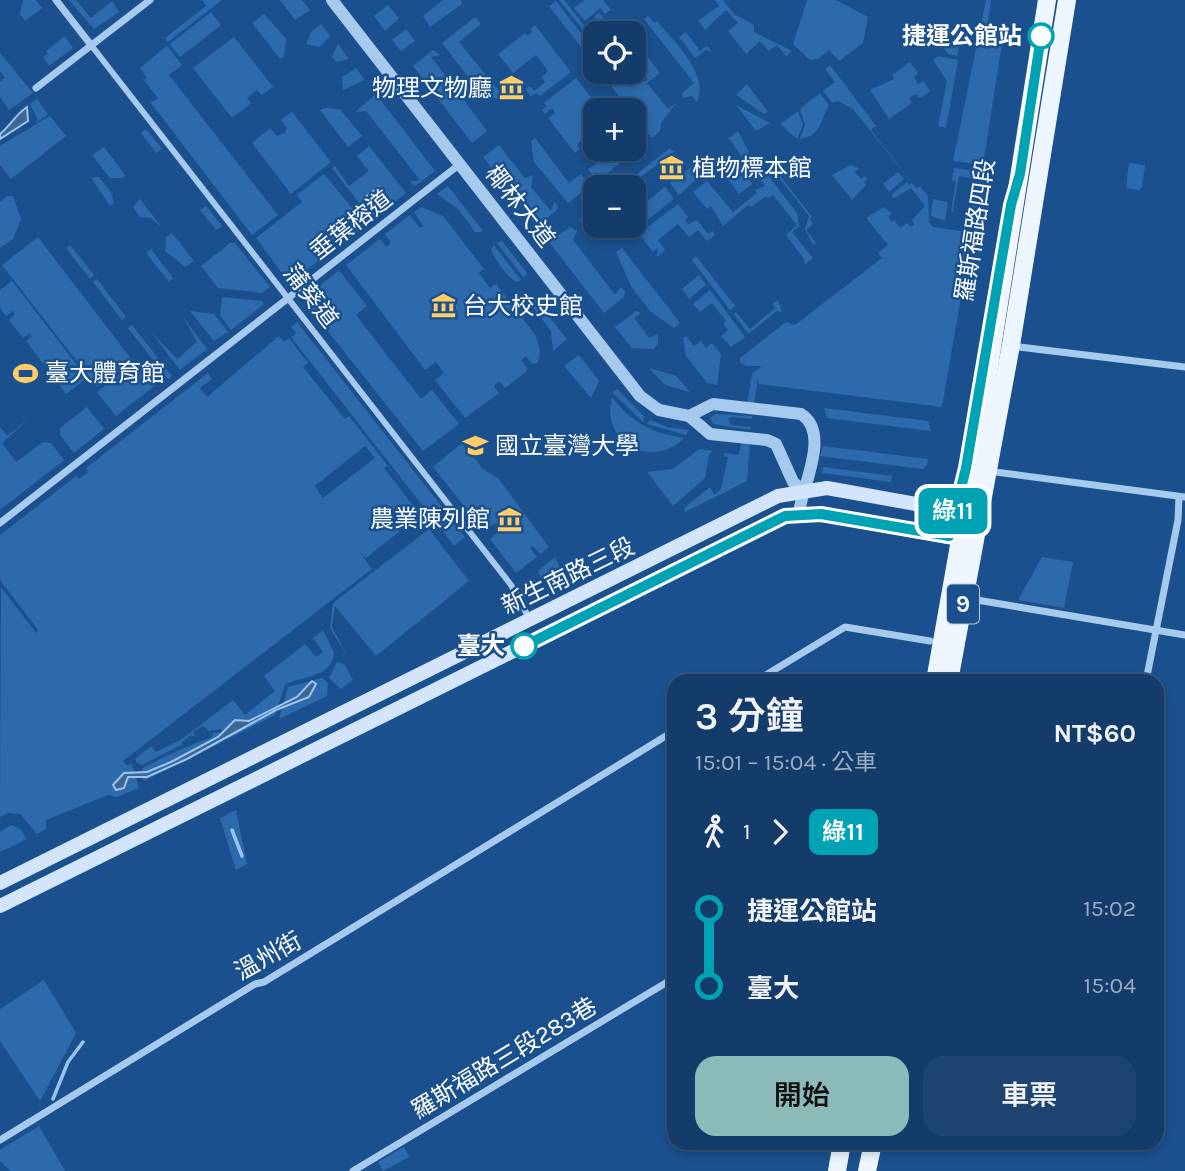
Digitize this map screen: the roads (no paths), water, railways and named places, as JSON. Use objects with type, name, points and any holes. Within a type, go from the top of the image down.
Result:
[{"type":"main road","name":"羅斯福路四段","points":[[973,469],[1001,229],[1035,0]]},
{"type":"main road","name":"9","points":[[943,674],[1011,205],[1020,174],[1047,0]]},
{"type":"main road","name":"9","points":[[936,674],[1052,0]]},
{"type":"main road","name":"9","points":[[973,469],[1011,345],[1067,0]]},
{"type":"main road","name":"新生南路三段","points":[[0,883],[778,496],[802,489],[844,490],[963,525]]},
{"type":"main road","name":"新生南路三段","points":[[0,906],[766,526],[799,513],[963,525]]},
{"type":"main road","name":"9","points":[[950,674],[964,597],[963,525]]},
{"type":"main road","name":"9","points":[[924,674],[930,641],[963,525]]},
{"type":"main road","points":[[837,1171],[841,1150]]},
{"type":"main road","points":[[849,1171],[853,1150]]},
{"type":"main road","points":[[857,1171],[861,1150]]},
{"type":"main road","points":[[867,1171],[872,1150]]},
{"type":"street","name":"蒲葵道","points":[[56,0],[511,585],[530,620]]},
{"type":"street","points":[[36,88],[150,0]]},
{"type":"street","name":"椰林大道","points":[[332,0],[640,396],[659,410],[689,416],[710,433],[767,440],[776,444],[793,482],[802,489]]},
{"type":"street","name":"垂葉榕道","points":[[0,523],[460,164]]},
{"type":"street","points":[[1011,345],[1185,366]]},
{"type":"street","points":[[689,416],[713,404],[801,414],[811,420],[815,431],[810,480],[802,489],[799,513]]},
{"type":"street","points":[[973,469],[1182,497],[1147,674]]},
{"type":"street","points":[[964,597],[1185,635]]},
{"type":"street","points":[[768,674],[845,627],[930,641]]},
{"type":"street","name":"溫州街","points":[[0,1140],[667,735]]},
{"type":"street","name":"羅斯福路三段283巷","points":[[353,1171],[667,982]]},
{"type":"waterway","points":[[232,830],[242,856]]},
{"type":"waterway","points":[[53,1099],[68,1062],[83,1042]]},
{"type":"place","name":"捷運公館站","points":[[1041,36]]},
{"type":"place","name":"物理文物廳","points":[[512,88]]},
{"type":"place","name":"植物標本館","points":[[672,168]]},
{"type":"place","name":"台大校史館","points":[[443,306]]},
{"type":"place","name":"臺大體育館","points":[[25,373]]},
{"type":"place","name":"國立臺灣大學","points":[[475,446]]},
{"type":"place","name":"農業陳列館","points":[[510,519]]},
{"type":"place","name":"臺大","points":[[524,646]]}]
